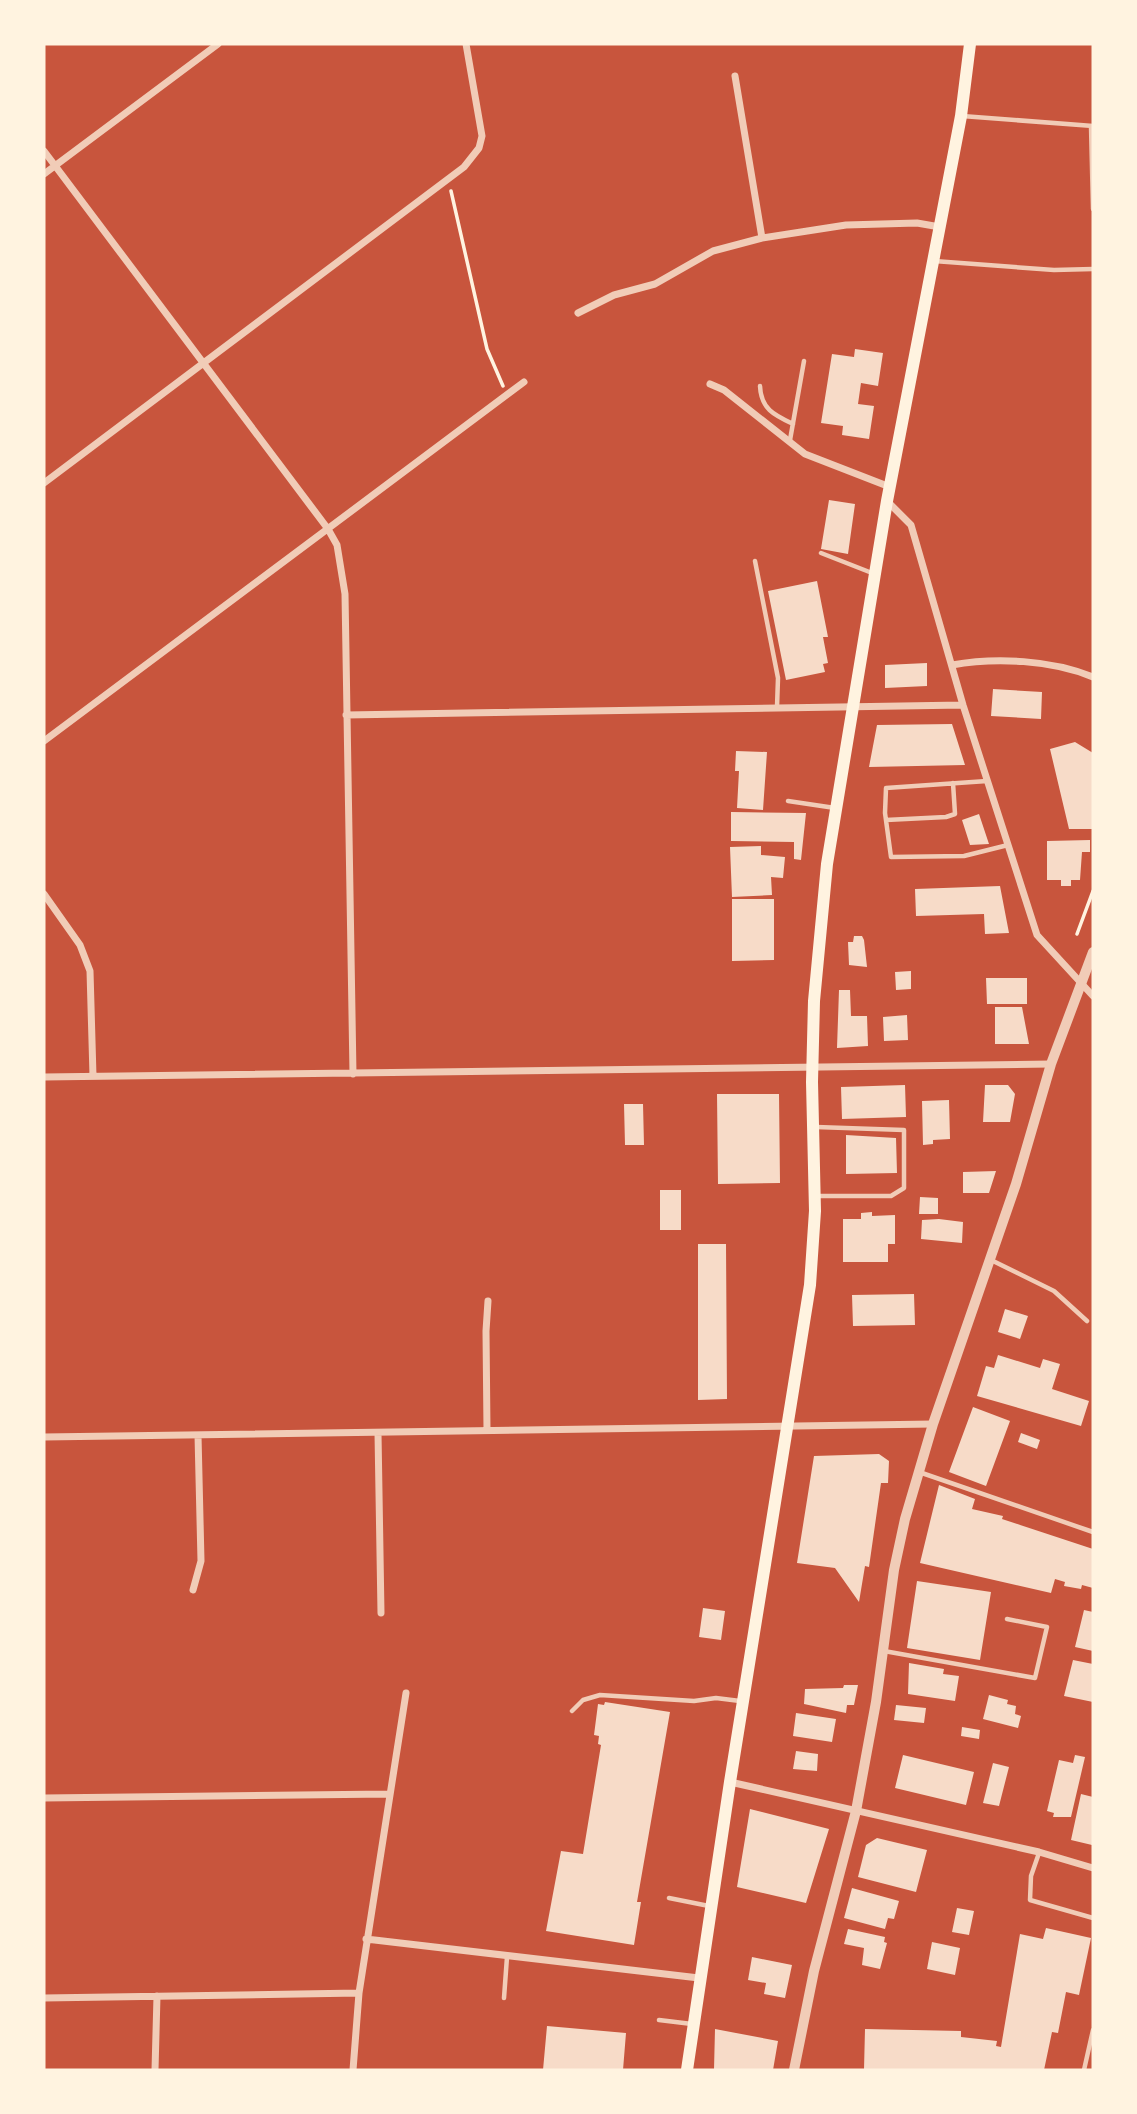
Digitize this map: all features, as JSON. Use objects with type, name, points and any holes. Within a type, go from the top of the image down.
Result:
[{"type":"main road","points":[[687,2070],[710,1906],[810,1284],[816,1196],[812,1066],[822,910],[835,808],[887,501],[961,116],[970,44]]},
{"type":"street","points":[[44,174],[218,44]]},
{"type":"street","points":[[44,483],[448,179],[472,158],[479,148],[482,131],[466,44]]},
{"type":"street","points":[[735,76],[762,238]]},
{"type":"street","points":[[44,151],[205,362],[337,545],[345,594],[354,1074]]},
{"type":"street","points":[[578,313],[614,295],[655,284],[713,251],[762,238],[846,225],[916,223],[940,227]]},
{"type":"street","points":[[44,741],[524,382]]},
{"type":"street","points":[[710,384],[724,390],[805,454],[890,487]]},
{"type":"street","points":[[887,501],[911,525],[963,705],[1037,935],[1093,996]]},
{"type":"street","points":[[951,665],[971,662],[1068,667],[1093,677]]},
{"type":"street","points":[[346,715],[963,705]]},
{"type":"street","points":[[44,894],[80,945],[90,971],[93,1076]]},
{"type":"street","points":[[794,2070],[814,1971],[856,1811],[894,1570],[919,1472],[1016,1184],[1051,1065],[1093,952]]},
{"type":"street","points":[[44,1077],[1051,1065]]},
{"type":"street","points":[[487,1430],[488,1301]]},
{"type":"street","points":[[44,1437],[933,1424]]},
{"type":"street","points":[[378,1433],[381,1613]]},
{"type":"street","points":[[193,1590],[201,1561],[198,1435]]},
{"type":"street","points":[[353,2070],[366,1939],[406,1693]]},
{"type":"street","points":[[730,1782],[1040,1852],[1093,1868]]},
{"type":"street","points":[[44,1798],[389,1794]]},
{"type":"street","points":[[366,1939],[699,1978]]},
{"type":"street","points":[[44,1998],[359,1993]]},
{"type":"street","points":[[155,2070],[158,1996]]},
{"type":"lane","points":[[961,116],[1092,126],[1093,209]]},
{"type":"lane","points":[[933,261],[1054,270],[1093,269]]},
{"type":"lane","points":[[790,440],[804,361]]},
{"type":"lane","points":[[760,386],[761,397],[768,412],[793,424]]},
{"type":"lane","points":[[821,553],[876,575]]},
{"type":"lane","points":[[755,561],[778,678],[777,707]]},
{"type":"lane","points":[[987,781],[886,788],[886,820],[891,857],[964,856],[1008,845]]},
{"type":"lane","points":[[886,820],[946,817],[955,814],[953,783]]},
{"type":"lane","points":[[788,800],[835,808]]},
{"type":"lane","points":[[814,1127],[904,1130],[904,1188],[891,1196],[816,1196]]},
{"type":"lane","points":[[990,1260],[1054,1291],[1087,1321]]},
{"type":"lane","points":[[919,1472],[1093,1532]]},
{"type":"lane","points":[[883,1651],[1035,1678],[1047,1627],[1007,1619]]},
{"type":"lane","points":[[572,1711],[583,1700],[600,1695],[694,1701],[716,1698],[743,1702]]},
{"type":"lane","points":[[1040,1852],[1031,1876],[1030,1900],[1093,1918]]},
{"type":"lane","points":[[669,1898],[710,1906]]},
{"type":"lane","points":[[504,1998],[507,1957]]},
{"type":"lane","points":[[659,2020],[693,2024]]},
{"type":"lane","points":[[1084,2070],[1093,2030]]},
{"type":"path","points":[[448,179],[487,349],[507,395]]},
{"type":"path","points":[[1077,934],[1093,891]]},
{"type":"building","points":[[855,349],[883,353],[878,386],[861,383],[858,404],[874,406],[869,439],[842,435],[843,426],[821,423],[832,354],[854,357]]},
{"type":"building","points":[[829,500],[855,504],[848,554],[821,549]]},
{"type":"building","points":[[817,581],[828,637],[823,637],[828,663],[823,664],[825,672],[786,680],[768,591]]},
{"type":"building","points":[[927,663],[927,686],[885,688],[885,665]]},
{"type":"building","points":[[993,689],[1042,692],[1041,719],[991,716]]},
{"type":"building","points":[[952,724],[965,765],[869,767],[877,725]]},
{"type":"building","points":[[1075,742],[1093,753],[1093,829],[1069,829],[1050,749]]},
{"type":"building","points":[[736,751],[767,752],[763,810],[737,808],[739,771],[735,771]]},
{"type":"building","points":[[731,812],[806,813],[801,860],[794,859],[794,842],[731,841]]},
{"type":"building","points":[[979,814],[989,844],[970,845],[962,820]]},
{"type":"building","points":[[1090,840],[1090,852],[1082,852],[1080,880],[1071,880],[1071,886],[1061,886],[1061,880],[1047,880],[1047,841]]},
{"type":"building","points":[[761,846],[761,855],[785,857],[783,878],[771,877],[772,895],[732,897],[730,847]]},
{"type":"building","points":[[1000,886],[1009,933],[985,934],[984,914],[916,916],[915,889]]},
{"type":"building","points":[[732,899],[774,899],[774,960],[732,961]]},
{"type":"building","points":[[854,936],[862,936],[864,940],[867,967],[849,965],[848,942],[853,942]]},
{"type":"building","points":[[911,971],[911,989],[896,990],[895,972]]},
{"type":"building","points":[[986,978],[1027,978],[1027,1004],[987,1004]]},
{"type":"building","points":[[839,990],[850,990],[851,1016],[867,1016],[868,1046],[837,1048]]},
{"type":"building","points":[[995,1007],[1022,1007],[1029,1044],[995,1044]]},
{"type":"building","points":[[907,1015],[908,1040],[884,1041],[883,1017]]},
{"type":"building","points":[[905,1085],[906,1117],[842,1119],[841,1087]]},
{"type":"building","points":[[985,1085],[1008,1085],[1015,1094],[1010,1122],[983,1122]]},
{"type":"building","points":[[717,1094],[779,1094],[780,1183],[718,1184]]},
{"type":"building","points":[[949,1100],[950,1139],[933,1140],[933,1144],[923,1145],[922,1101]]},
{"type":"building","points":[[624,1104],[643,1104],[644,1145],[625,1145]]},
{"type":"building","points":[[846,1135],[896,1138],[897,1173],[846,1174]]},
{"type":"building","points":[[996,1171],[989,1193],[963,1193],[963,1172]]},
{"type":"building","points":[[660,1190],[681,1190],[681,1230],[660,1230]]},
{"type":"building","points":[[920,1197],[938,1198],[938,1214],[919,1214]]},
{"type":"building","points":[[872,1212],[872,1216],[895,1215],[895,1244],[888,1244],[888,1262],[843,1262],[843,1219],[861,1219],[861,1213]]},
{"type":"building","points":[[922,1220],[963,1222],[962,1243],[921,1239]]},
{"type":"building","points":[[698,1244],[726,1244],[727,1399],[698,1400]]},
{"type":"building","points":[[914,1294],[915,1325],[853,1326],[852,1295]]},
{"type":"building","points":[[1005,1309],[1028,1316],[1020,1339],[998,1332]]},
{"type":"building","points":[[998,1355],[1040,1368],[1043,1359],[1060,1364],[1052,1389],[1089,1401],[1081,1426],[977,1396],[986,1366],[994,1368]]},
{"type":"building","points":[[973,1407],[1010,1421],[986,1486],[949,1472]]},
{"type":"building","points":[[1021,1433],[1040,1440],[1037,1449],[1018,1442]]},
{"type":"building","points":[[879,1454],[889,1461],[888,1483],[881,1483],[869,1567],[865,1566],[859,1602],[835,1568],[797,1563],[814,1456]]},
{"type":"building","points":[[939,1485],[975,1499],[972,1509],[1003,1516],[1002,1519],[1093,1549],[1093,1588],[1082,1585],[1081,1589],[1064,1586],[1065,1582],[1055,1579],[1051,1593],[920,1563]]},
{"type":"building","points":[[917,1581],[991,1592],[980,1660],[907,1648]]},
{"type":"building","points":[[703,1608],[725,1611],[721,1640],[699,1637]]},
{"type":"building","points":[[1084,1610],[1093,1612],[1093,1651],[1075,1647]]},
{"type":"building","points":[[1073,1660],[1093,1664],[1093,1702],[1064,1696]]},
{"type":"building","points":[[909,1663],[944,1669],[943,1674],[959,1676],[955,1701],[908,1694]]},
{"type":"building","points":[[844,1685],[858,1685],[854,1705],[847,1705],[846,1713],[804,1704],[805,1689],[843,1688]]},
{"type":"building","points":[[989,1695],[1008,1700],[1007,1704],[1016,1706],[1015,1714],[1021,1716],[1018,1728],[983,1719]]},
{"type":"building","points":[[605,1702],[670,1712],[637,1902],[641,1902],[634,1945],[546,1931],[561,1851],[583,1854],[601,1745],[598,1744],[599,1736],[594,1735],[598,1704],[604,1705]]},
{"type":"building","points":[[896,1705],[926,1708],[924,1723],[894,1720]]},
{"type":"building","points":[[796,1713],[836,1719],[832,1742],[793,1736]]},
{"type":"building","points":[[962,1727],[980,1730],[979,1739],[961,1736]]},
{"type":"building","points":[[796,1751],[818,1754],[817,1771],[793,1769]]},
{"type":"building","points":[[903,1755],[974,1772],[966,1805],[895,1788]]},
{"type":"building","points":[[1075,1755],[1085,1757],[1071,1817],[1053,1817],[1054,1813],[1047,1811],[1059,1760],[1073,1763]]},
{"type":"building","points":[[993,1763],[1009,1767],[999,1806],[983,1803]]},
{"type":"building","points":[[1081,1794],[1093,1797],[1092,1845],[1071,1840]]},
{"type":"building","points":[[750,1809],[829,1829],[806,1903],[737,1887]]},
{"type":"building","points":[[877,1838],[927,1850],[916,1892],[858,1877],[866,1845]]},
{"type":"building","points":[[852,1888],[899,1901],[894,1919],[888,1918],[885,1929],[844,1918]]},
{"type":"building","points":[[957,1908],[974,1911],[969,1935],[952,1932]]},
{"type":"building","points":[[1046,1928],[1091,1938],[1079,1995],[1066,1992],[1058,2033],[1052,2032],[1044,2070],[864,2070],[865,2029],[961,2031],[961,2037],[997,2041],[996,2046],[1001,2047],[1020,1934],[1043,1939]]},
{"type":"building","points":[[848,1929],[885,1937],[884,1942],[887,1943],[880,1969],[862,1965],[864,1948],[844,1944]]},
{"type":"building","points":[[932,1942],[960,1948],[955,1975],[927,1969]]},
{"type":"building","points":[[752,1957],[792,1965],[785,1998],[764,1994],[766,1983],[748,1980]]},
{"type":"building","points":[[547,2026],[626,2033],[623,2070],[543,2070]]},
{"type":"building","points":[[715,2029],[778,2041],[773,2070],[714,2070]]}]
